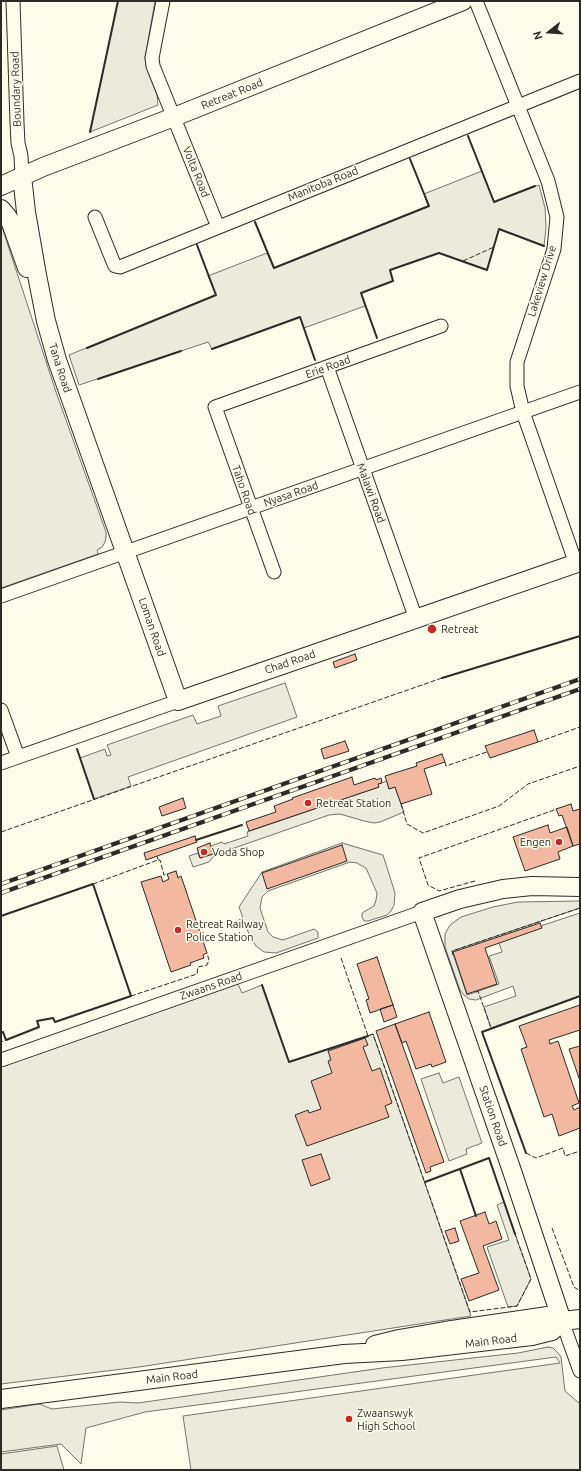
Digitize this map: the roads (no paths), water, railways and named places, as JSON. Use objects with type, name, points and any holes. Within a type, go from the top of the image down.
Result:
[{"type":"main road","name":"Retreat Road","points":[[1,186],[43,167],[174,117],[463,1]]},
{"type":"main road","name":"Tana Road","points":[[22,176],[27,219],[46,321],[67,390],[126,552]]},
{"type":"main road","points":[[1,210],[11,223],[46,321]]},
{"type":"main road","name":"Loman Road","points":[[126,552],[178,701]]},
{"type":"main road","name":"Chad Road","points":[[178,701],[578,563]]},
{"type":"main road","points":[[422,912],[460,899],[503,889],[532,886],[580,888]]},
{"type":"main road","name":"Station Road","points":[[422,912],[510,1165],[562,1321]]},
{"type":"main road","name":"Main Road","points":[[1,1399],[344,1354],[400,1339],[548,1316],[562,1321],[580,1319]]},
{"type":"street","name":"Boundary Road","points":[[13,1],[18,143],[21,156],[22,176]]},
{"type":"street","name":"Volta Road","points":[[163,1],[153,49],[152,62],[218,227]]},
{"type":"street","name":"Lakeview Drive","points":[[476,1],[548,181],[557,217],[554,249],[517,362],[517,386],[523,412],[578,563]]},
{"type":"street","name":"Manitoba Road","points":[[95,217],[114,264],[118,267],[580,81]]},
{"type":"street","name":"Erie Road","points":[[215,407],[441,326]]},
{"type":"street","name":"Malawi Road","points":[[327,367],[416,619]]},
{"type":"street","name":"Nyasa Road","points":[[1,596],[580,392]]},
{"type":"street","name":"Taho Road","points":[[215,407],[274,572]]},
{"type":"street","name":"Chad Road","points":[[1,763],[178,701]]},
{"type":"street","points":[[1,710],[18,757]]},
{"type":"street","name":"Zwaans Road","points":[[1,1060],[422,912]]},
{"type":"street","points":[[562,1321],[580,1371]]},
{"type":"railway","points":[[1,884],[580,679]]},
{"type":"railway","points":[[1,893],[580,689]]},
{"type":"place","name":"Retreat","points":[[432,629]]},
{"type":"place","name":"Retreat Station","points":[[308,803]]},
{"type":"place","name":"Engen","points":[[559,842]]},
{"type":"place","name":"Voda Shop","points":[[204,852]]},
{"type":"place","name":"Retreat Railway Police Station","points":[[178,930]]},
{"type":"place","name":"Zwaanswyk High School","points":[[349,1419]]}]
